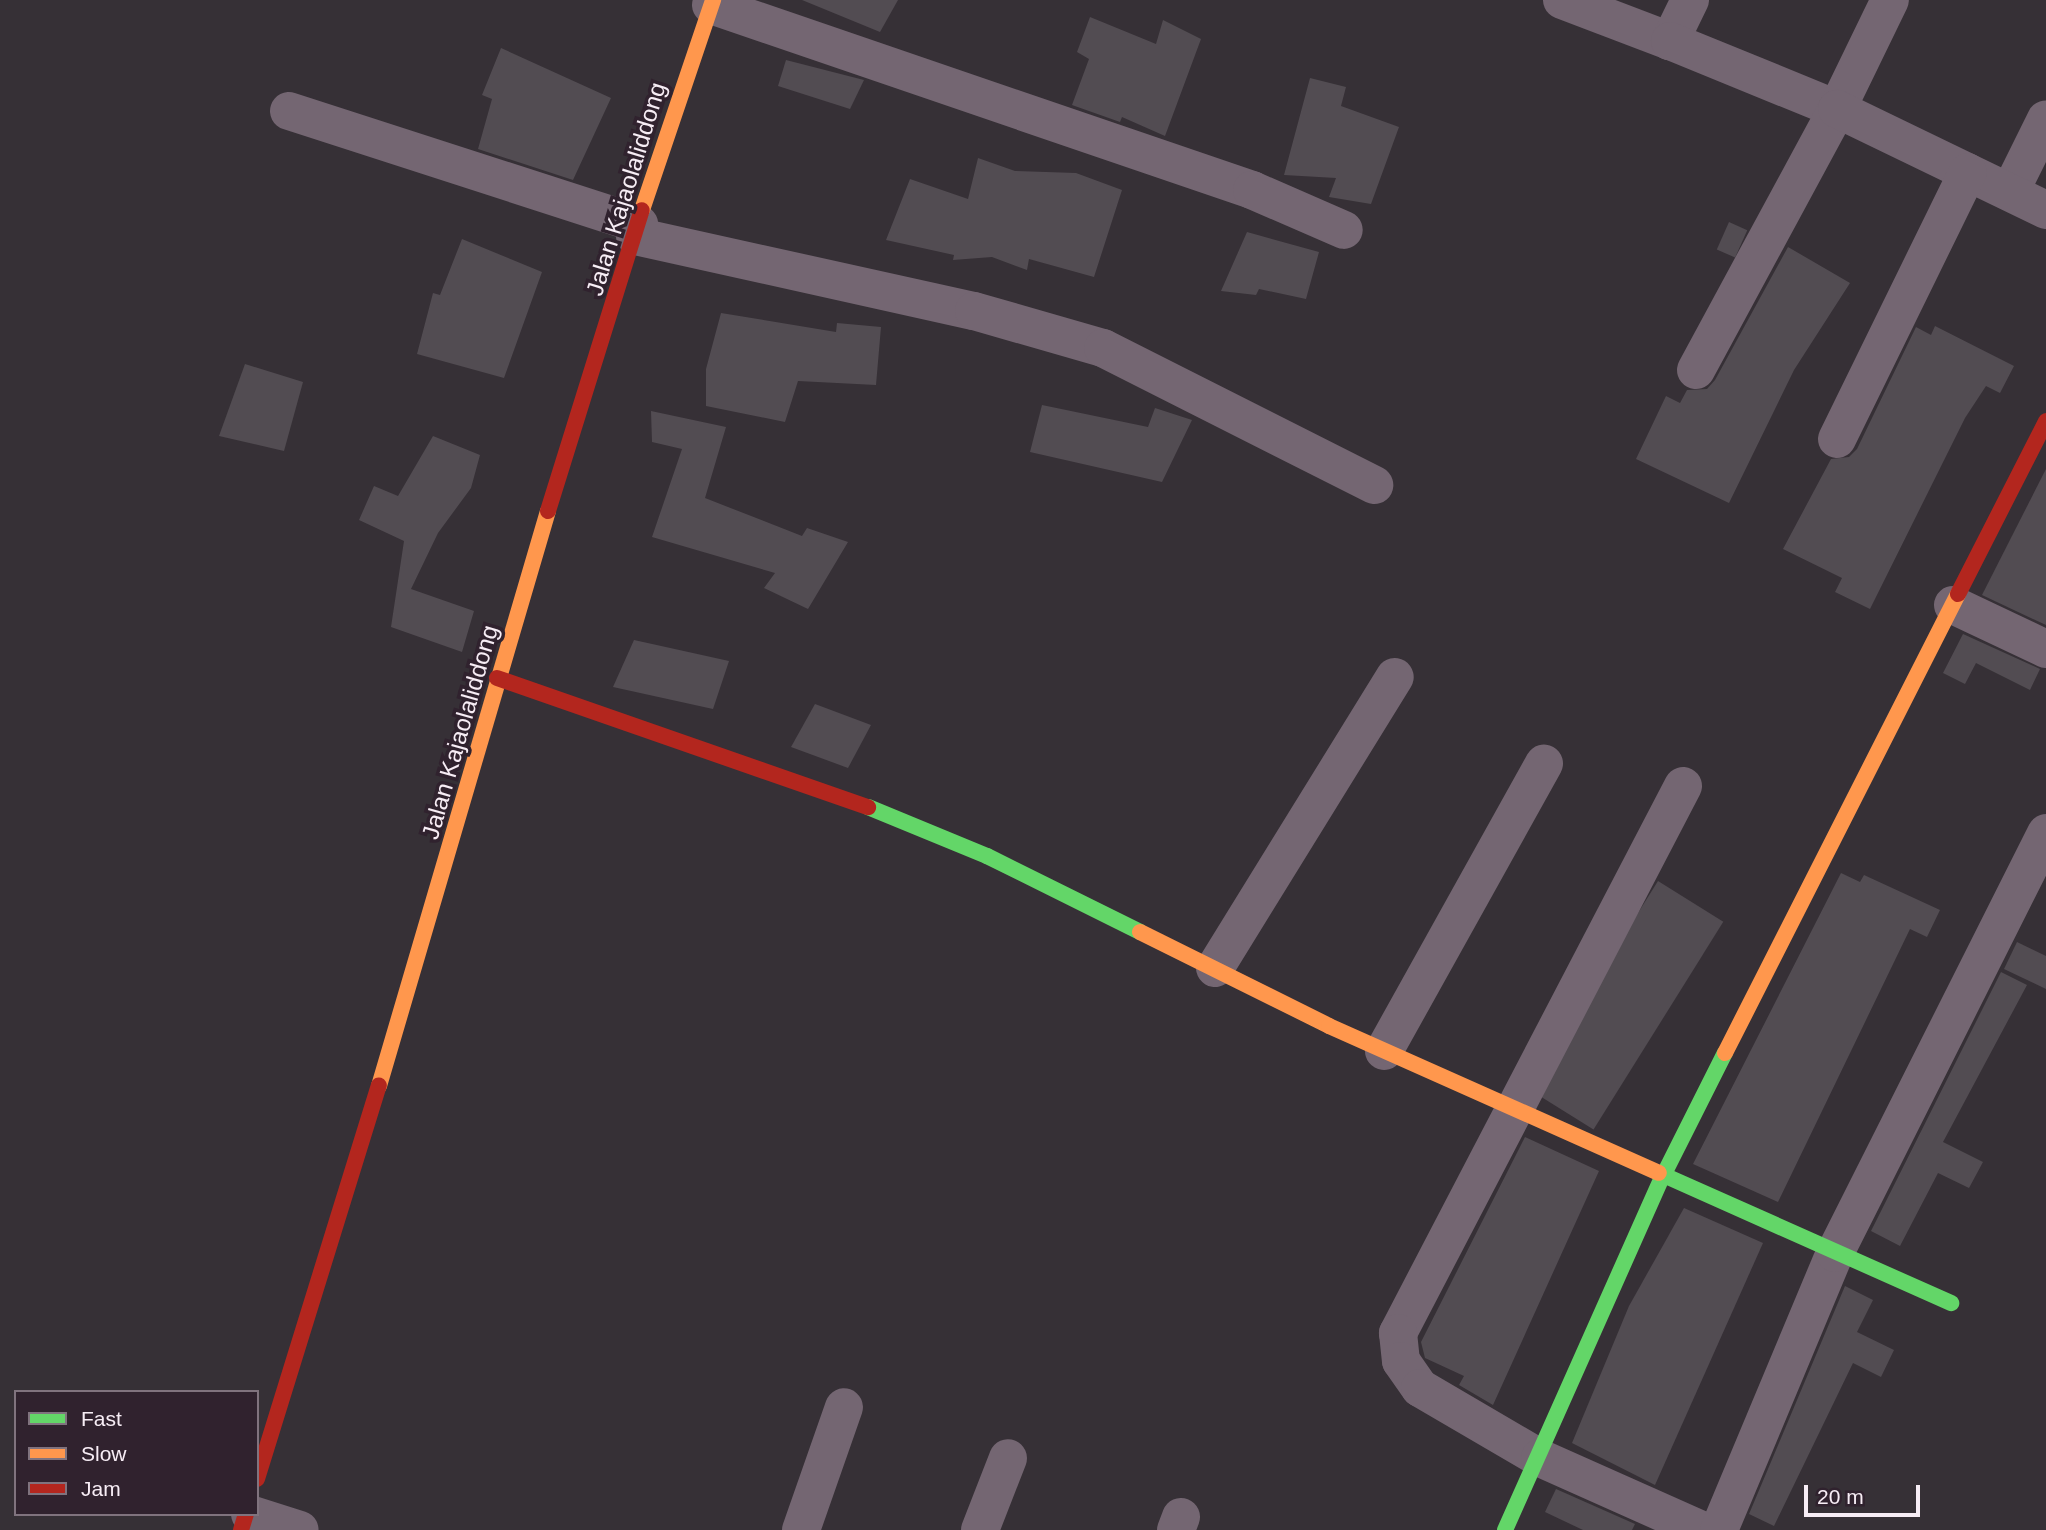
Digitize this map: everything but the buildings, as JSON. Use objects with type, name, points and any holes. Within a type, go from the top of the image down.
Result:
[{"type":"street","points":[[1562,0],[1837,109],[2046,210]]},
{"type":"street","points":[[1670,41],[1690,0]]},
{"type":"street","points":[[1696,370],[1837,109],[1891,0]]},
{"type":"street","points":[[712,2],[1252,190],[1344,230]]},
{"type":"street","name":"Jalan Kajaolaliddong","points":[[259,1473],[430,920],[497,678],[637,230],[712,2]]},
{"type":"street","points":[[289,111],[637,230],[974,311],[1103,348],[1374,485]]},
{"type":"street","points":[[2010,192],[2046,120]]},
{"type":"street","points":[[1837,439],[1968,172]]},
{"type":"street","points":[[1505,1530],[1540,1458],[1662,1178],[2046,421]]},
{"type":"street","points":[[1953,605],[2046,649]]},
{"type":"street","points":[[1214,968],[1395,677]]},
{"type":"street","points":[[497,678],[821,788],[987,856],[1384,1051],[1662,1178],[1951,1303]]},
{"type":"street","points":[[1384,1051],[1544,763]]},
{"type":"street","points":[[1683,786],[1398,1333],[1401,1361],[1420,1388],[1540,1458],[1702,1530]]},
{"type":"street","points":[[1719,1530],[1835,1252],[2046,833]]},
{"type":"street","points":[[801,1530],[844,1406]]},
{"type":"street","points":[[980,1530],[1008,1458]]},
{"type":"street","points":[[254,1516],[300,1530]]},
{"type":"traffic: fast","points":[[868,807],[987,856],[1140,932]]},
{"type":"traffic: fast","points":[[1505,1530],[1662,1178],[1725,1053]]},
{"type":"traffic: fast","points":[[1659,1173],[1951,1303]]},
{"type":"traffic: slow","points":[[642,210],[713,0]]},
{"type":"traffic: slow","points":[[379,1086],[548,511]]},
{"type":"traffic: slow","points":[[1725,1053],[1958,594]]},
{"type":"traffic: slow","points":[[1140,932],[1329,1026],[1659,1173]]},
{"type":"traffic: jam","points":[[548,511],[642,210]]},
{"type":"traffic: jam","points":[[1958,594],[2046,421]]},
{"type":"traffic: jam","points":[[497,678],[868,807]]},
{"type":"traffic: jam","points":[[259,1473],[379,1086]]},
{"type":"traffic: jam","points":[[241,1530],[245,1516]]}]
